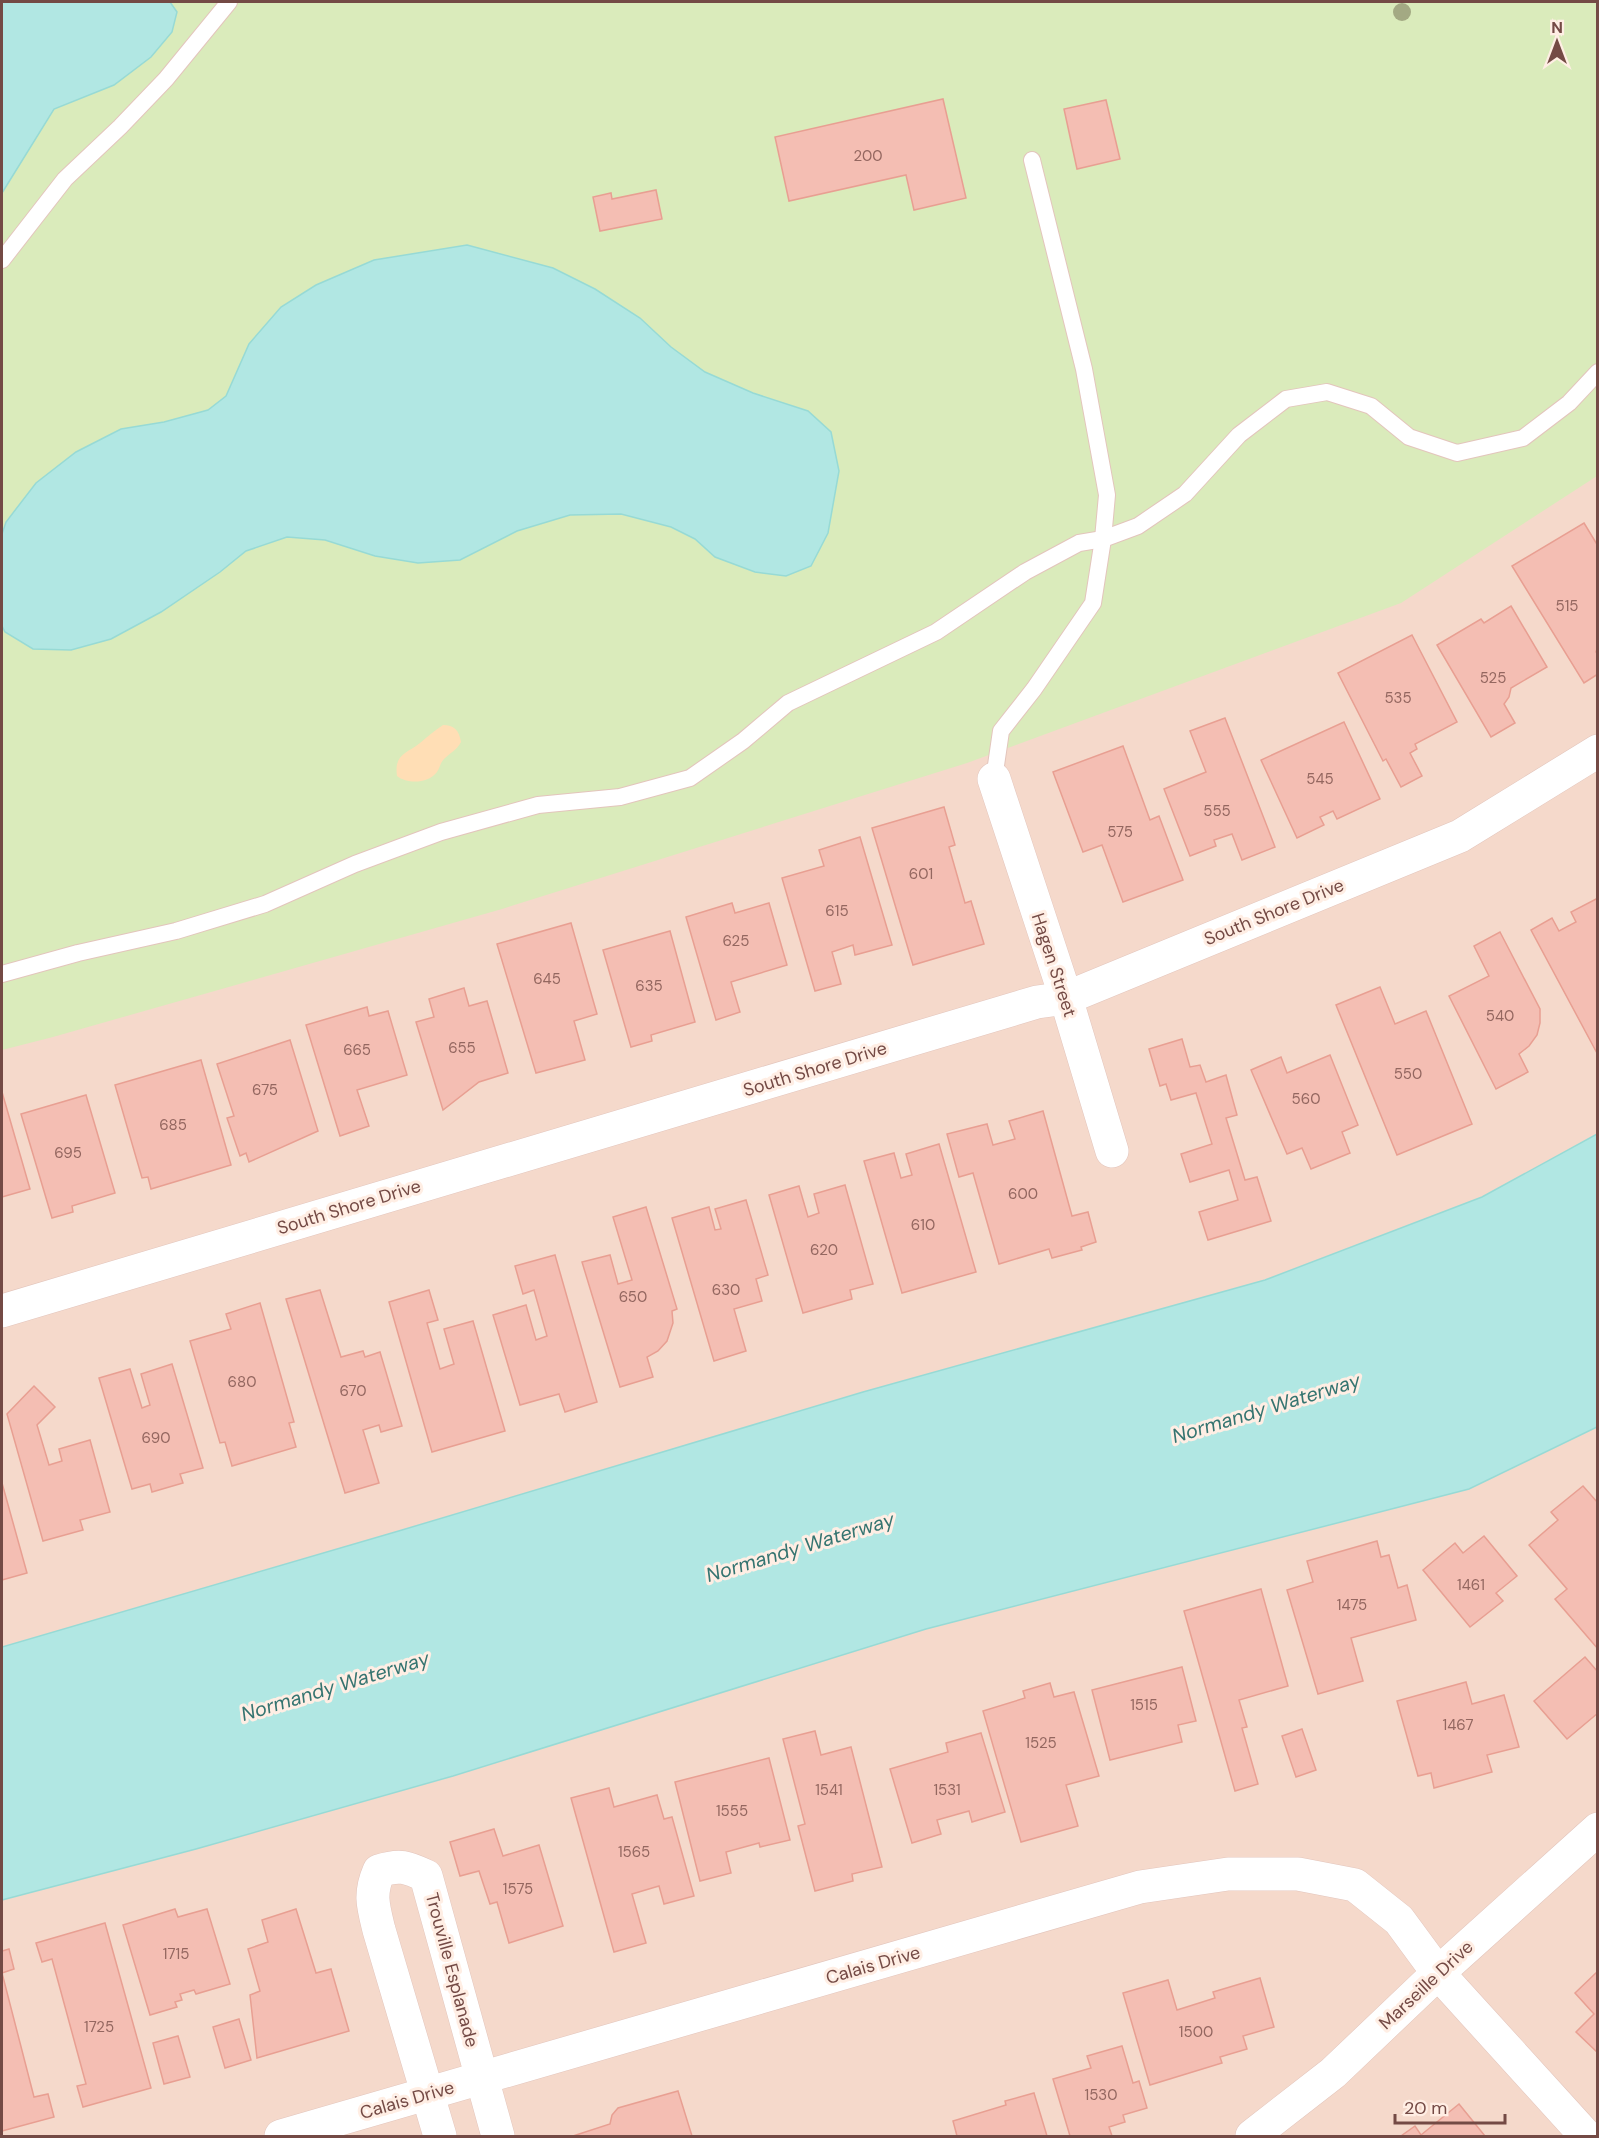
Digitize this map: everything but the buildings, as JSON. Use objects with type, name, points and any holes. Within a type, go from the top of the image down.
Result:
[{"type":"street","name":"South Shore Drive","points":[[2,1311],[1026,1006],[1066,998],[1460,836],[1598,752]]},
{"type":"street","name":"Hagen Street","points":[[994,780],[1066,998],[1112,1151]]},
{"type":"street","name":"Marseille Drive","points":[[1252,2136],[1333,2073],[1438,1973],[1598,1829]]},
{"type":"street","name":"Trouville Esplanade","points":[[440,2136],[426,2094],[372,1900],[373,1884],[379,1871],[394,1866],[410,1868],[426,1876],[498,2136]]},
{"type":"street","name":"Calais Drive","points":[[281,2136],[1140,1887],[1228,1874],[1298,1874],[1355,1885],[1400,1920],[1438,1973],[1586,2136]]},
{"type":"lane","points":[[2,260],[65,179],[166,79],[229,2]]},
{"type":"lane","points":[[994,780],[1001,731],[1034,689],[1093,603],[1107,495],[1084,369],[1032,160]]},
{"type":"lane","points":[[2,974],[78,953],[176,931],[265,904],[355,864],[441,832],[538,806],[620,797],[690,778],[743,741],[788,704],[936,632],[1025,572],[1079,543],[1103,539],[1138,526],[1185,494],[1239,435],[1286,399],[1327,392],[1371,406],[1409,437],[1457,453],[1523,438],[1569,404],[1598,372]]},
{"type":"shaded area","points":[[2,2],[1597,2],[1597,1134],[1482,1197],[1265,1280],[2,1647]]},
{"type":"shaded area","points":[[1597,1427],[1597,2136],[2,2136],[2,1900],[196,1849],[453,1776],[926,1629],[1469,1489]]},
{"type":"green space","points":[[2,2],[1597,2],[1597,476],[1401,603],[967,763],[502,909],[2,1050]]},
{"type":"sand","points":[[443,725],[455,729],[461,742],[443,761],[437,772],[428,779],[417,782],[397,776],[397,763],[402,755]]},
{"type":"water","points":[[2,2],[170,2],[177,12],[172,32],[151,57],[114,85],[54,109],[2,193]]},
{"type":"water","points":[[467,245],[553,268],[595,289],[640,318],[671,347],[705,372],[753,393],[808,411],[831,432],[839,471],[828,533],[811,566],[786,576],[755,572],[715,557],[695,539],[671,527],[621,514],[570,515],[517,531],[460,560],[418,563],[375,556],[325,540],[287,537],[246,551],[220,572],[161,612],[111,639],[71,650],[33,649],[5,632],[2,626],[2,534],[6,522],[36,483],[76,452],[121,429],[164,422],[208,410],[226,396],[249,344],[281,307],[316,285],[374,260]]},
{"type":"water","name":"Normandy Waterway","points":[[1597,1134],[1597,1427],[1469,1489],[926,1629],[453,1776],[196,1849],[2,1900],[2,1647],[863,1392],[1265,1280],[1482,1197]]}]
